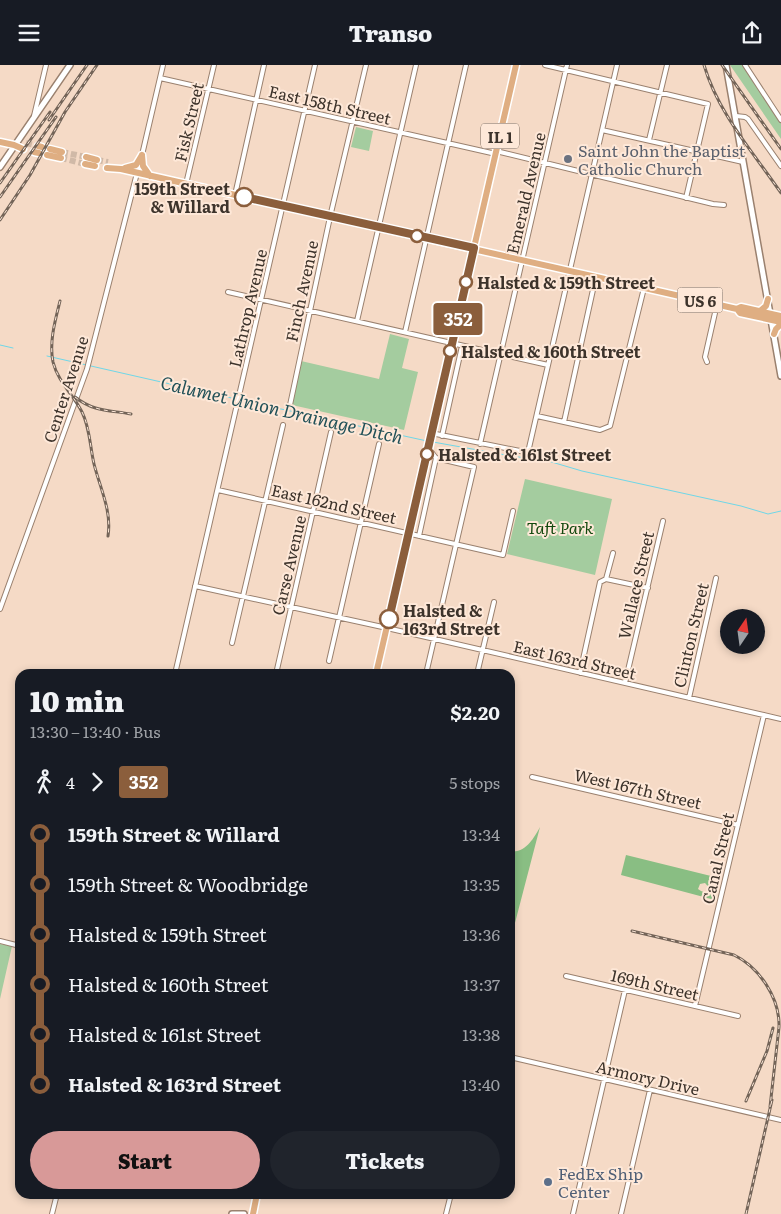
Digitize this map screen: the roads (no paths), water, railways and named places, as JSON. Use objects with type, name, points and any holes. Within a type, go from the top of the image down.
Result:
[{"type":"main road","name":"IL 1","points":[[377,669],[516,65]]},
{"type":"main road","points":[[0,142],[25,146]]},
{"type":"main road","points":[[48,152],[62,155]]},
{"type":"main road","points":[[121,169],[136,165],[142,155]]},
{"type":"main road","points":[[142,155],[143,166],[150,176]]},
{"type":"main road","points":[[86,160],[96,163]]},
{"type":"main road","name":"US 6","points":[[107,165],[737,309],[741,307],[759,311],[781,323]]},
{"type":"main road","points":[[759,311],[766,307],[768,299]]},
{"type":"main road","name":"US 6","points":[[737,309],[740,313],[771,317],[781,316]]},
{"type":"main road","points":[[774,334],[781,323]]},
{"type":"main road","points":[[252,1214],[256,1199]]},
{"type":"street","points":[[34,117],[46,65]]},
{"type":"street","points":[[0,167],[70,65]]},
{"type":"street","points":[[142,155],[163,65]]},
{"type":"street","name":"Fisk Street","points":[[186,184],[214,65]]},
{"type":"street","points":[[235,195],[264,65]]},
{"type":"street","name":"Lathrop Avenue","points":[[177,669],[315,65]]},
{"type":"street","name":"Finch Avenue","points":[[290,405],[330,217],[366,65]]},
{"type":"street","points":[[357,321],[416,65]]},
{"type":"street","points":[[405,332],[466,65]]},
{"type":"street","points":[[545,65],[566,67],[613,81],[708,104],[686,198]]},
{"type":"street","points":[[432,433],[526,452],[530,449],[617,65]]},
{"type":"street","points":[[649,140],[666,65]]},
{"type":"street","points":[[726,65],[781,376]]},
{"type":"street","points":[[745,65],[781,119]]},
{"type":"street","name":"Emerald Avenue","points":[[480,444],[566,67]]},
{"type":"street","name":"East 158th Street","points":[[160,78],[544,163],[686,198],[724,205]]},
{"type":"street","points":[[736,116],[748,119],[781,166]]},
{"type":"street","points":[[602,130],[743,162]]},
{"type":"street","name":"Center Avenue","points":[[0,609],[90,360],[137,173]]},
{"type":"street","points":[[564,422],[596,276]]},
{"type":"street","points":[[537,416],[598,429],[606,429],[611,423],[644,287]]},
{"type":"street","points":[[228,292],[548,365]]},
{"type":"street","points":[[707,362],[705,357],[717,304]]},
{"type":"street","points":[[442,436],[462,345]]},
{"type":"street","points":[[232,643],[283,425]]},
{"type":"street","name":"Carse Avenue","points":[[277,669],[331,432]]},
{"type":"street","points":[[329,661],[379,444]]},
{"type":"street","points":[[428,447],[436,458]]},
{"type":"street","points":[[419,536],[436,458]]},
{"type":"street","points":[[424,464],[430,459],[436,458],[474,467],[427,669]]},
{"type":"street","name":"East 162nd Street","points":[[218,490],[503,555],[513,511]]},
{"type":"street","name":"Wallace Street","points":[[625,683],[663,521]]},
{"type":"street","points":[[606,579],[612,553]]},
{"type":"street","name":"Clinton Street","points":[[689,698],[716,578]]},
{"type":"street","points":[[580,673],[600,582],[606,579],[648,588]]},
{"type":"street","name":"East 163rd Street","points":[[195,586],[387,628],[781,719]]},
{"type":"street","points":[[478,669],[494,602]]},
{"type":"street","name":"Canal Street","points":[[695,1006],[764,715]]},
{"type":"street","name":"West 167th Street","points":[[532,777],[738,825]]},
{"type":"street","points":[[0,941],[15,944]]},
{"type":"street","name":"169th Street","points":[[566,977],[738,1016]]},
{"type":"street","points":[[573,1214],[625,990]]},
{"type":"street","name":"Armory Drive","points":[[515,1058],[781,1120]]},
{"type":"street","points":[[621,1214],[650,1090]]},
{"type":"street","points":[[52,1214],[56,1199]]},
{"type":"street","points":[[446,1214],[450,1199]]},
{"type":"street","points":[[232,1214],[244,1214]]},
{"type":"waterway","name":"Calumet Union Drainage Ditch","points":[[0,345],[13,348]]},
{"type":"waterway","name":"Calumet Union Drainage Ditch","points":[[47,356],[236,399]]},
{"type":"waterway","name":"Calumet Union Drainage Ditch","points":[[240,400],[427,441]]},
{"type":"waterway","name":"Calumet Union Drainage Ditch","points":[[433,442],[517,457],[538,458],[582,471],[741,506],[768,514],[781,511]]},
{"type":"tunnel","points":[[26,143],[38,146]]},
{"type":"tunnel","points":[[62,152],[86,157]]},
{"type":"tunnel","points":[[61,158],[85,164]]},
{"type":"tunnel","points":[[97,160],[108,162]]},
{"type":"railway","points":[[49,120],[87,65]]},
{"type":"railway","points":[[0,220],[30,175],[65,112],[97,65]]},
{"type":"railway","points":[[704,65],[710,83],[727,116],[781,193]]},
{"type":"railway","points":[[722,65],[781,149]]},
{"type":"railway","points":[[0,183],[50,112]]},
{"type":"railway","points":[[0,197],[56,117]]},
{"type":"railway","points":[[60,301],[52,339],[53,362],[58,376],[82,412],[87,424],[94,464],[107,509],[108,536]]},
{"type":"railway","points":[[75,397],[95,408],[131,414]]},
{"type":"railway","points":[[632,931],[734,955],[752,967],[759,975],[776,1005],[779,1027],[770,1107]]},
{"type":"railway","points":[[746,1101],[767,1051],[773,1028]]},
{"type":"railway","points":[[746,1214],[772,1100]]},
{"type":"place","name":"Saint John the Baptist Catholic Church","points":[[568,159]]},
{"type":"place","name":"159th Street & Willard","points":[[244,197]]},
{"type":"place","name":"Halsted & 159th Street","points":[[466,282]]},
{"type":"place","name":"Halsted & 160th Street","points":[[450,351]]},
{"type":"place","name":"Halsted & 161st Street","points":[[427,454]]},
{"type":"place","name":"Halsted & 163rd Street","points":[[389,619]]},
{"type":"place","name":"FedEx Ship Center","points":[[548,1182]]},
{"type":"park label","name":"Taft Park","points":[[560,527]]}]
